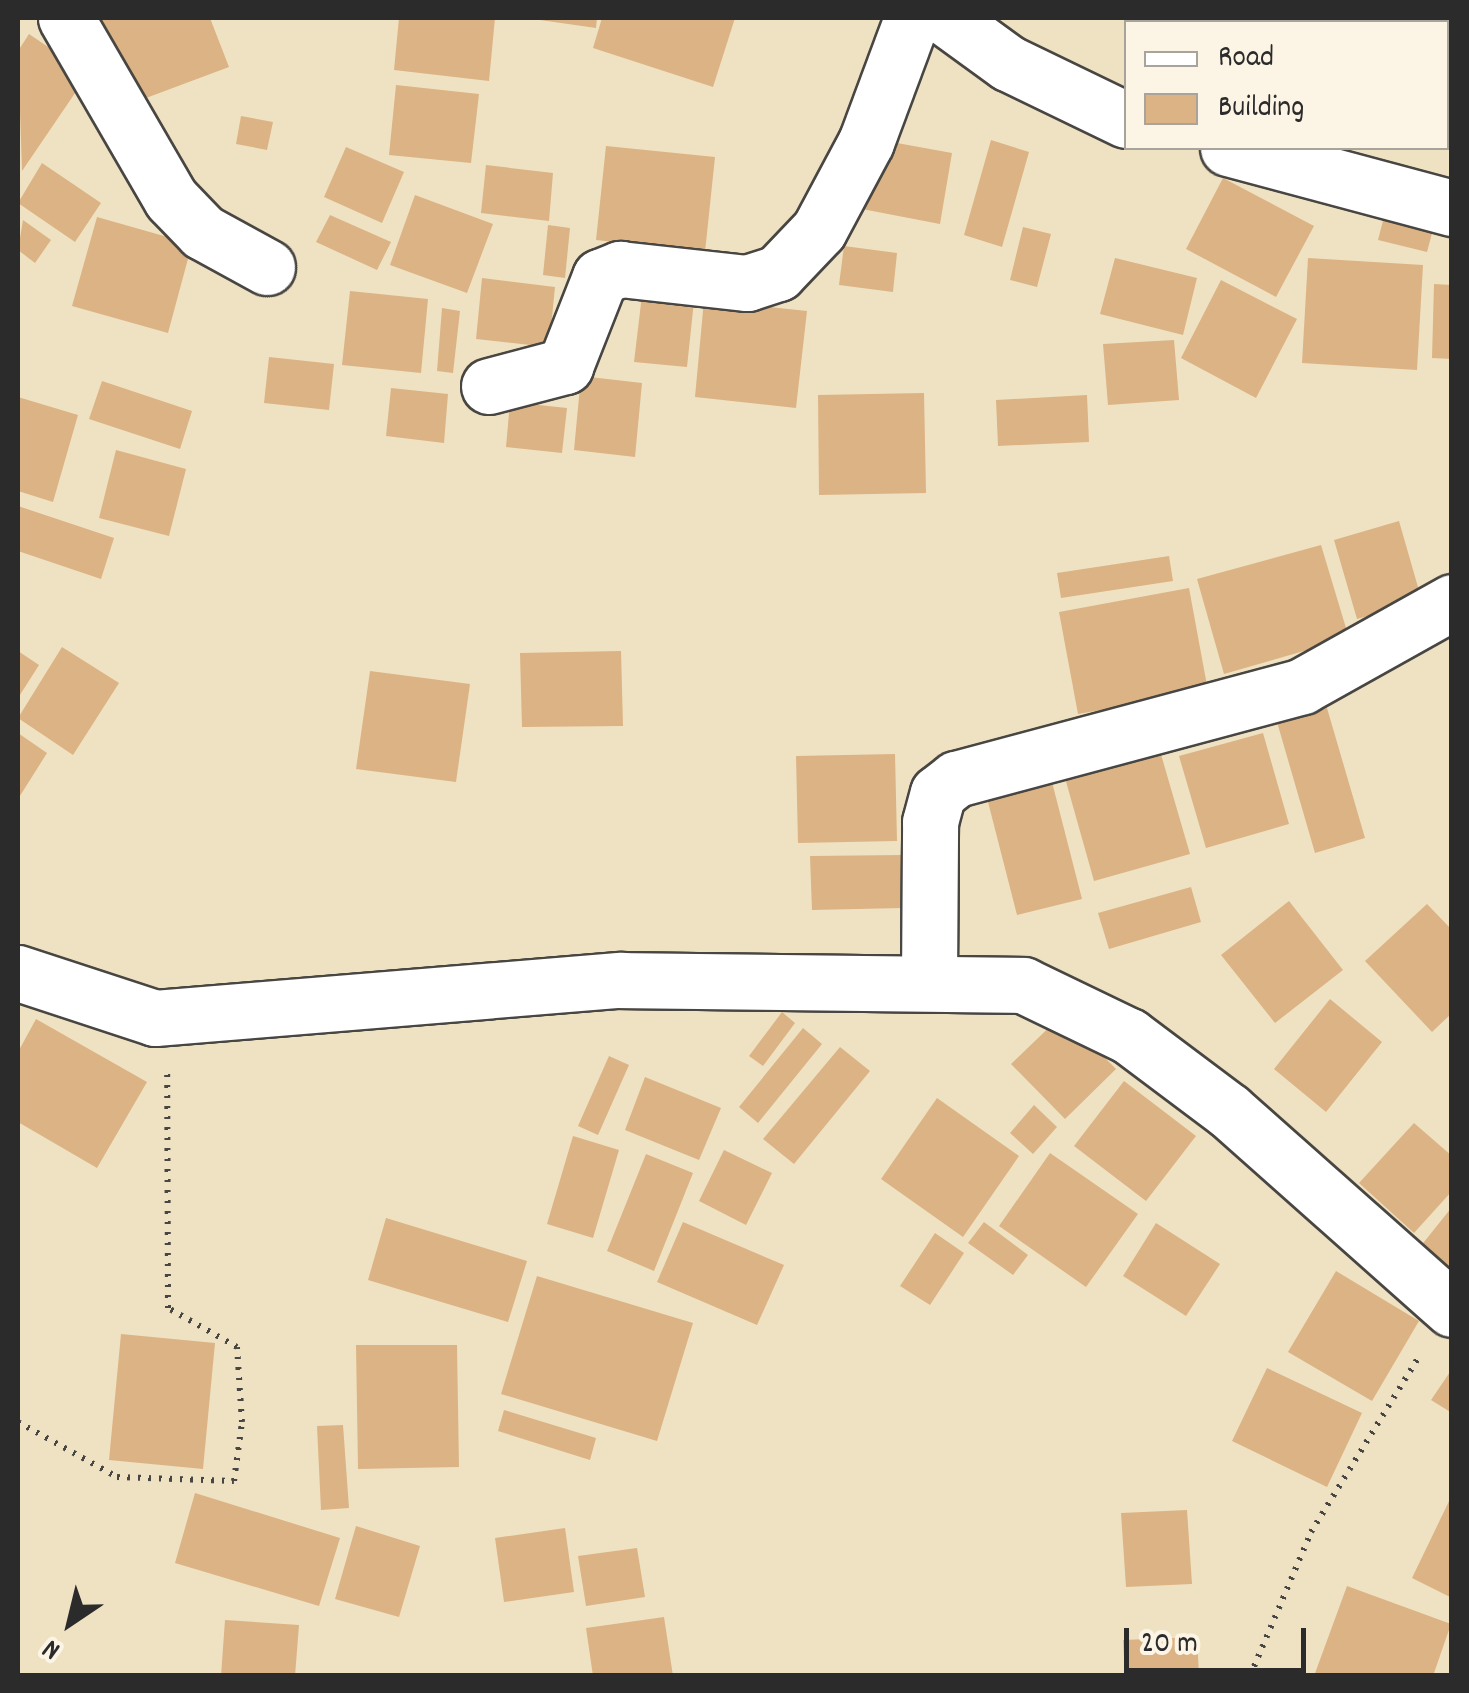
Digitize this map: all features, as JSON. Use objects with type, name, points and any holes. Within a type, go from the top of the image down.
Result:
[{"type":"street","points":[[66,18],[153,177],[203,232],[267,267]]},
{"type":"street","points":[[489,386],[565,366],[600,277],[620,269],[747,283],[778,273],[819,230],[866,142],[912,18]]},
{"type":"street","points":[[946,18],[1008,64],[1124,119]]},
{"type":"street","points":[[1235,150],[1452,208]]},
{"type":"street","points":[[928,981],[930,822],[938,793],[956,779],[1302,686],[1452,602]]},
{"type":"street","points":[[18,973],[155,1018],[621,980],[1023,985],[1129,1036],[1229,1111],[1451,1308]]},
{"type":"path","points":[[18,1422],[117,1477],[234,1481],[242,1422],[237,1347],[168,1308],[174,1110],[155,1018]]},
{"type":"path","points":[[1250,1676],[1312,1532],[1451,1308]]},
{"type":"building","points":[[98,18],[210,18],[229,67],[130,104]]},
{"type":"building","points":[[399,18],[495,18],[489,81],[394,70]]},
{"type":"building","points":[[526,18],[597,18],[596,28]]},
{"type":"building","points":[[602,18],[735,18],[713,87],[593,48]]},
{"type":"building","points":[[29,34],[88,74],[22,171],[18,51]]},
{"type":"building","points":[[396,85],[479,94],[471,163],[389,155]]},
{"type":"building","points":[[241,116],[273,122],[267,150],[236,144]]},
{"type":"building","points":[[875,139],[952,153],[940,224],[862,209]]},
{"type":"building","points":[[991,140],[1029,152],[1002,247],[964,235]]},
{"type":"building","points":[[606,146],[715,157],[705,252],[596,240]]},
{"type":"building","points":[[346,147],[404,172],[382,223],[324,197]]},
{"type":"building","points":[[42,163],[101,203],[75,242],[18,203]]},
{"type":"building","points":[[486,165],[553,173],[549,221],[481,213]]},
{"type":"building","points":[[1223,178],[1314,226],[1276,297],[1186,249]]},
{"type":"building","points":[[415,195],[493,224],[467,293],[390,265]]},
{"type":"building","points":[[1386,209],[1435,222],[1427,252],[1378,240]]},
{"type":"building","points":[[330,215],[391,242],[377,270],[316,242]]},
{"type":"building","points":[[97,217],[192,244],[168,333],[72,306]]},
{"type":"building","points":[[23,220],[51,240],[35,263],[18,250]]},
{"type":"building","points":[[548,225],[570,228],[565,278],[543,275]]},
{"type":"building","points":[[1023,227],[1051,234],[1037,287],[1010,280]]},
{"type":"building","points":[[844,246],[897,253],[893,292],[839,285]]},
{"type":"building","points":[[1115,258],[1197,278],[1183,335],[1100,314]]},
{"type":"building","points":[[1308,258],[1423,265],[1417,370],[1302,363]]},
{"type":"building","points":[[482,278],[555,287],[549,347],[476,339]]},
{"type":"building","points":[[1221,280],[1297,319],[1256,398],[1181,358]]},
{"type":"building","points":[[1434,284],[1452,285],[1452,359],[1432,358]]},
{"type":"building","points":[[350,291],[428,299],[421,373],[342,365]]},
{"type":"building","points":[[642,295],[694,301],[687,367],[634,362]]},
{"type":"building","points":[[704,300],[807,311],[796,408],[695,397]]},
{"type":"building","points":[[442,308],[460,311],[453,373],[437,371]]},
{"type":"building","points":[[1174,340],[1179,400],[1108,405],[1103,344]]},
{"type":"building","points":[[269,357],[334,364],[329,410],[264,403]]},
{"type":"building","points":[[581,376],[642,383],[635,457],[574,450]]},
{"type":"building","points":[[102,381],[192,411],[180,449],[89,419]]},
{"type":"building","points":[[391,388],[448,394],[444,443],[386,436]]},
{"type":"building","points":[[924,393],[926,493],[819,495],[818,395]]},
{"type":"building","points":[[1087,395],[1089,442],[998,446],[996,400]]},
{"type":"building","points":[[18,397],[78,415],[53,502],[18,491]]},
{"type":"building","points":[[510,402],[567,408],[562,453],[506,447]]},
{"type":"building","points":[[116,450],[186,469],[169,536],[99,518]]},
{"type":"building","points":[[18,506],[114,538],[101,579],[18,551]]},
{"type":"building","points":[[1399,521],[1422,601],[1357,619],[1334,540]]},
{"type":"building","points":[[1321,545],[1349,638],[1224,674],[1197,579]]},
{"type":"building","points":[[1169,556],[1173,581],[1061,598],[1057,573]]},
{"type":"building","points":[[1189,588],[1208,691],[1078,714],[1059,612]]},
{"type":"building","points":[[62,647],[119,683],[73,755],[18,718]]},
{"type":"building","points":[[18,651],[39,665],[18,698]]},
{"type":"building","points":[[621,651],[623,726],[522,727],[520,653]]},
{"type":"building","points":[[370,671],[470,684],[456,782],[356,769]]},
{"type":"building","points":[[1327,708],[1365,838],[1315,853],[1277,722]]},
{"type":"building","points":[[18,733],[47,753],[18,799]]},
{"type":"building","points":[[1263,733],[1289,824],[1206,848],[1179,756]]},
{"type":"building","points":[[1160,751],[1190,854],[1094,881],[1065,778]]},
{"type":"building","points":[[895,754],[897,841],[798,843],[796,756]]},
{"type":"building","points":[[1052,782],[1082,899],[1017,915],[987,798]]},
{"type":"building","points":[[901,855],[903,908],[812,910],[810,856]]},
{"type":"building","points":[[1191,887],[1201,922],[1109,949],[1098,913]]},
{"type":"building","points":[[1289,901],[1343,970],[1275,1023],[1221,955]]},
{"type":"building","points":[[1427,904],[1452,930],[1452,1013],[1432,1032],[1365,961]]},
{"type":"building","points":[[1330,999],[1382,1042],[1326,1112],[1274,1069]]},
{"type":"building","points":[[782,1012],[795,1023],[763,1066],[749,1056]]},
{"type":"building","points":[[1062,1015],[1116,1069],[1065,1119],[1011,1064]]},
{"type":"building","points":[[36,1019],[147,1082],[97,1168],[18,1122],[18,1052]]},
{"type":"building","points":[[803,1028],[822,1044],[758,1123],[739,1107]]},
{"type":"building","points":[[840,1047],[870,1071],[794,1164],[763,1139]]},
{"type":"building","points":[[609,1056],[629,1065],[598,1135],[578,1126]]},
{"type":"building","points":[[645,1077],[721,1108],[699,1160],[625,1130]]},
{"type":"building","points":[[1124,1081],[1196,1136],[1146,1201],[1074,1146]]},
{"type":"building","points":[[937,1098],[1019,1156],[963,1237],[881,1179]]},
{"type":"building","points":[[1034,1105],[1057,1127],[1033,1154],[1010,1133]]},
{"type":"building","points":[[1414,1123],[1452,1156],[1452,1191],[1414,1233],[1359,1183]]},
{"type":"building","points":[[573,1136],[619,1150],[593,1238],[547,1224]]},
{"type":"building","points":[[724,1150],[772,1173],[746,1225],[699,1201]]},
{"type":"building","points":[[1050,1153],[1138,1214],[1086,1287],[999,1226]]},
{"type":"building","points":[[646,1154],[693,1173],[654,1271],[607,1251]]},
{"type":"building","points":[[1452,1207],[1452,1272],[1420,1247]]},
{"type":"building","points":[[386,1218],[527,1261],[508,1322],[368,1280]]},
{"type":"building","points":[[683,1222],[784,1265],[757,1325],[657,1282]]},
{"type":"building","points":[[984,1222],[1028,1255],[1013,1275],[968,1243]]},
{"type":"building","points":[[1156,1223],[1220,1264],[1186,1316],[1123,1276]]},
{"type":"building","points":[[935,1233],[964,1253],[930,1305],[900,1286]]},
{"type":"building","points":[[1336,1271],[1419,1321],[1372,1401],[1288,1352]]},
{"type":"building","points":[[537,1276],[693,1323],[657,1441],[501,1394]]},
{"type":"building","points":[[121,1334],[215,1343],[203,1469],[109,1460]]},
{"type":"building","points":[[356,1345],[457,1345],[459,1467],[358,1469]]},
{"type":"building","points":[[1267,1368],[1362,1413],[1327,1487],[1232,1441]]},
{"type":"building","points":[[1452,1369],[1452,1413],[1431,1400]]},
{"type":"building","points":[[504,1410],[596,1438],[590,1460],[498,1431]]},
{"type":"building","points":[[343,1425],[349,1508],[321,1510],[317,1426]]},
{"type":"building","points":[[195,1493],[340,1538],[319,1606],[175,1563]]},
{"type":"building","points":[[1452,1495],[1452,1598],[1412,1578]]},
{"type":"building","points":[[1187,1510],[1192,1584],[1126,1587],[1121,1513]]},
{"type":"building","points":[[356,1526],[420,1546],[399,1617],[335,1599]]},
{"type":"building","points":[[565,1528],[574,1592],[504,1602],[495,1538]]},
{"type":"building","points":[[637,1548],[645,1597],[586,1606],[578,1556]]},
{"type":"building","points":[[1347,1586],[1451,1624],[1433,1676],[1314,1676]]},
{"type":"building","points":[[664,1617],[673,1676],[593,1676],[586,1628]]},
{"type":"building","points":[[225,1620],[299,1625],[295,1676],[221,1676]]},
{"type":"building","points":[[1197,1637],[1199,1676],[1125,1676],[1123,1640]]}]
